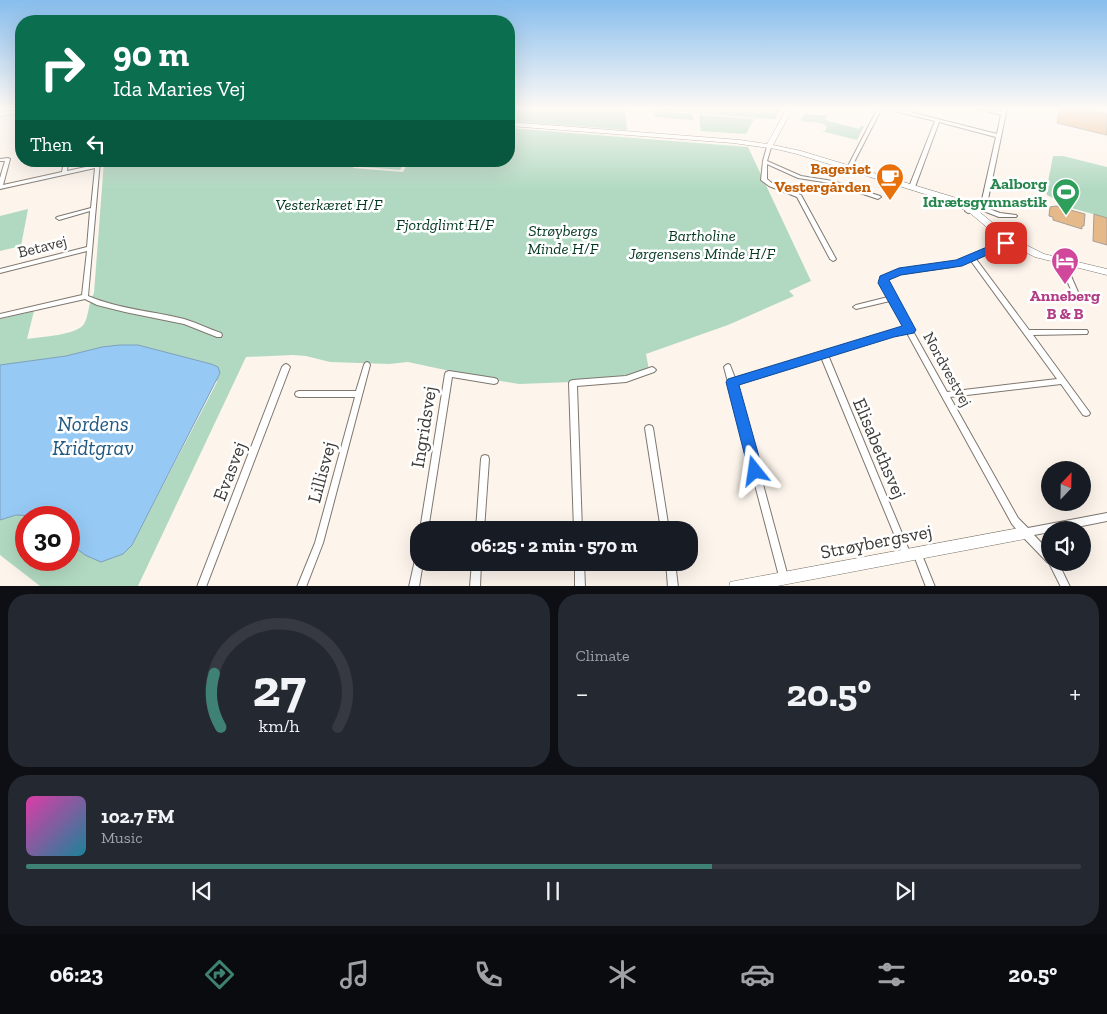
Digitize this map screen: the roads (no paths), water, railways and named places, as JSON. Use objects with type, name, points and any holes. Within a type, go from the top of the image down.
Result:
[{"type":"street","points":[[651,135],[770,145],[799,152],[943,197],[969,210],[1005,238],[1042,256]]},
{"type":"street","points":[[775,135],[770,145],[764,180],[771,185],[799,196],[834,259]]},
{"type":"street","points":[[849,168],[866,135]]},
{"type":"street","points":[[912,187],[932,135]]},
{"type":"street","points":[[981,208],[984,204],[999,136]]},
{"type":"street","points":[[0,160],[8,159],[0,187],[87,167]]},
{"type":"street","points":[[766,162],[800,176],[831,182],[878,197]]},
{"type":"street","points":[[64,173],[65,167]]},
{"type":"street","points":[[85,297],[98,167]]},
{"type":"street","points":[[969,210],[981,208],[999,215],[1014,216]]},
{"type":"street","points":[[59,218],[93,209]]},
{"type":"street","points":[[969,210],[1006,243],[1022,251],[1107,272]]},
{"type":"street","name":"Nordvestvej","points":[[1006,243],[949,266],[899,272],[883,279],[1015,521],[1041,550]]},
{"type":"street","name":"Betavej","points":[[0,271],[90,248]]},
{"type":"street","points":[[971,257],[1086,413]]},
{"type":"street","points":[[1062,260],[1075,292]]},
{"type":"street","points":[[0,316],[85,297],[126,310],[185,322],[219,335]]},
{"type":"street","points":[[856,307],[892,298]]},
{"type":"street","points":[[732,382],[894,332],[910,330]]},
{"type":"street","points":[[1027,332],[1085,332]]},
{"type":"street","name":"Elisabethsvej","points":[[824,355],[912,554],[931,586]]},
{"type":"street","name":"Lillisvej","points":[[301,586],[319,543],[367,365]]},
{"type":"street","name":"Evasvej","points":[[201,586],[286,367]]},
{"type":"street","points":[[728,367],[783,577]]},
{"type":"street","points":[[578,521],[573,384],[626,379],[652,370]]},
{"type":"street","name":"Ingridsvej","points":[[425,521],[449,374],[494,382]]},
{"type":"street","points":[[945,395],[1062,381]]},
{"type":"street","points":[[299,394],[358,394]]},
{"type":"street","points":[[650,428],[664,521]]},
{"type":"street","points":[[481,521],[485,458]]},
{"type":"street","points":[[1025,533],[1107,517]]},
{"type":"street","name":"Strøybergsvej","points":[[734,586],[1025,533]]},
{"type":"street","points":[[414,586],[417,571]]},
{"type":"street","points":[[475,586],[476,571]]},
{"type":"street","points":[[579,571],[580,586]]},
{"type":"street","points":[[671,571],[673,586]]},
{"type":"street","points":[[1057,571],[1066,586]]},
{"type":"water","name":"Nordens Kridtgrav","points":[[138,345],[211,364],[218,367],[220,373],[132,545],[123,554],[101,562],[80,551],[80,506],[15,506],[15,515],[0,520],[0,365],[66,356],[102,347]]},
{"type":"place","name":"Bageriet Vestergården","points":[[890,201]]},
{"type":"place","name":"Aalborg Idrætsgymnastik","points":[[1066,216]]},
{"type":"place","name":"Anneberg B & B","points":[[1065,285]]},
{"type":"park label","name":"Vesterkæret H/F","points":[[329,204]]},
{"type":"park label","name":"Fjordglimt H/F","points":[[445,224]]},
{"type":"park label","name":"Strøybergs Minde H/F","points":[[563,239]]},
{"type":"park label","name":"Bartholine Jørgensens Minde H/F","points":[[702,244]]}]
